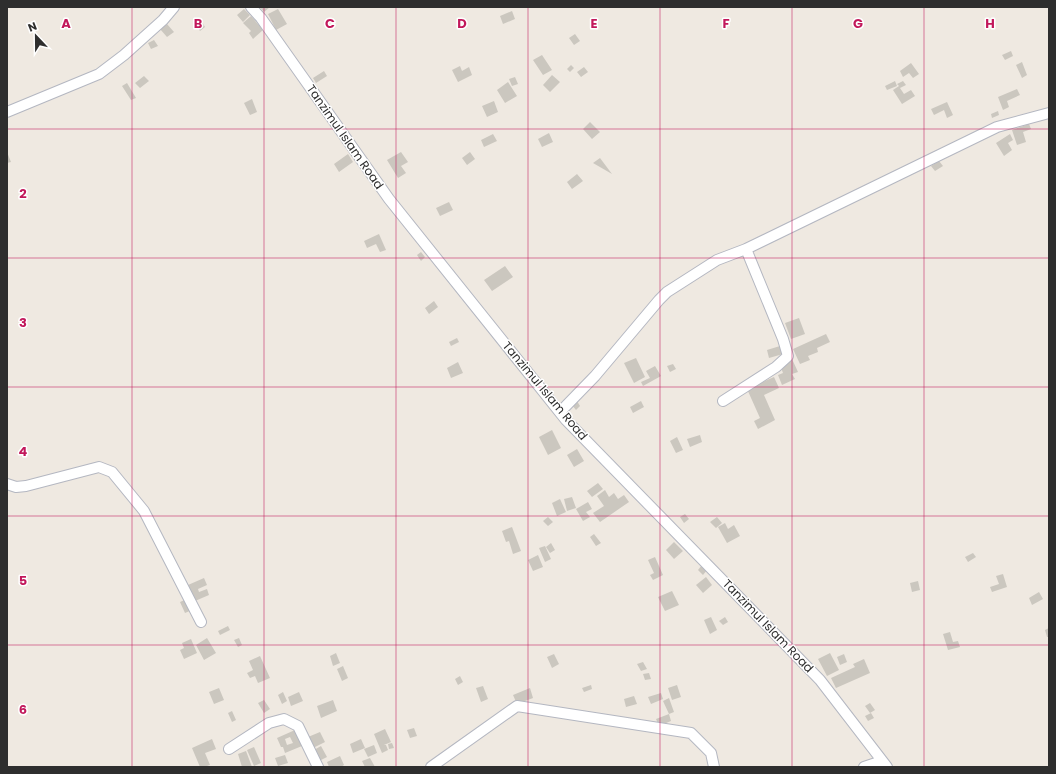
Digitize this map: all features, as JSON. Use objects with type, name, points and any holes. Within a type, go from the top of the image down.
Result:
[{"type":"street","points":[[7,112],[99,74],[124,55],[163,20],[174,7]]},
{"type":"street","name":"Tanzimul Islam Road","points":[[251,7],[261,18],[389,199],[560,412],[820,680],[884,764]]},
{"type":"street","points":[[560,412],[596,376],[667,292],[717,260],[746,249],[997,126],[1049,113]]},
{"type":"street","points":[[722,401],[776,367],[788,356],[783,339],[746,249]]},
{"type":"street","points":[[7,484],[16,487],[26,486],[99,467],[112,472],[144,511],[201,622]]},
{"type":"street","points":[[431,767],[517,706],[691,733],[712,753],[714,767]]},
{"type":"street","points":[[229,749],[269,724],[284,719],[298,726],[318,767]]},
{"type":"street","points":[[864,767],[884,764]]},
{"type":"building","points":[[260,7],[270,7],[264,12]]},
{"type":"building","points":[[244,9],[250,15],[243,22],[237,15]]},
{"type":"building","points":[[278,9],[287,24],[276,30],[268,14]]},
{"type":"building","points":[[512,11],[515,19],[503,24],[500,16]]},
{"type":"building","points":[[251,16],[263,30],[253,39],[249,33],[251,31],[243,23]]},
{"type":"building","points":[[200,19],[205,27],[200,31],[195,23]]},
{"type":"building","points":[[167,24],[174,32],[167,37],[160,29]]},
{"type":"building","points":[[575,34],[580,41],[574,45],[569,38]]},
{"type":"building","points":[[154,40],[158,46],[151,49],[148,43]]},
{"type":"building","points":[[1011,51],[1013,56],[1005,60],[1002,55]]},
{"type":"building","points":[[542,55],[552,70],[543,75],[533,60]]},
{"type":"building","points":[[1022,62],[1027,75],[1022,78],[1016,65]]},
{"type":"building","points":[[911,63],[919,74],[913,78],[909,73],[903,77],[900,71]]},
{"type":"building","points":[[571,65],[574,68],[570,72],[567,69]]},
{"type":"building","points":[[460,66],[462,71],[469,67],[472,75],[458,82],[452,70]]},
{"type":"building","points":[[584,67],[588,72],[581,77],[577,72]]},
{"type":"building","points":[[324,71],[327,76],[316,83],[313,78]]},
{"type":"building","points":[[552,75],[560,82],[550,92],[543,85]]},
{"type":"building","points":[[144,76],[149,81],[140,88],[135,83]]},
{"type":"building","points":[[515,77],[518,84],[512,86],[509,79]]},
{"type":"building","points":[[895,81],[897,86],[887,90],[885,86]]},
{"type":"building","points":[[903,81],[906,85],[900,88],[904,94],[911,90],[915,96],[902,104],[893,90],[899,86],[897,84]]},
{"type":"building","points":[[508,82],[517,96],[505,103],[497,90]]},
{"type":"building","points":[[127,83],[136,98],[131,100],[122,86]]},
{"type":"building","points":[[1017,89],[1020,95],[1007,101],[1009,107],[1003,110],[998,97]]},
{"type":"building","points":[[252,99],[257,112],[250,115],[244,103]]},
{"type":"building","points":[[494,101],[498,112],[487,117],[482,106]]},
{"type":"building","points":[[947,102],[953,115],[947,118],[944,110],[934,115],[931,109]]},
{"type":"building","points":[[998,111],[999,115],[992,118],[991,114]]},
{"type":"building","points":[[590,122],[600,132],[592,139],[583,129]]},
{"type":"building","points":[[1029,124],[1031,129],[1023,132],[1026,142],[1017,145],[1012,130]]},
{"type":"building","points":[[549,133],[553,142],[542,147],[538,139]]},
{"type":"building","points":[[493,134],[497,141],[484,147],[481,140]]},
{"type":"building","points":[[1010,134],[1013,140],[1008,143],[1012,150],[1004,156],[996,143]]},
{"type":"building","points":[[7,152],[11,162],[7,163]]},
{"type":"building","points":[[401,152],[408,162],[401,166],[406,173],[398,178],[387,160]]},
{"type":"building","points":[[470,152],[475,159],[467,165],[462,158]]},
{"type":"building","points":[[348,154],[353,162],[339,172],[334,164]]},
{"type":"building","points":[[600,158],[612,174],[593,163]]},
{"type":"building","points":[[939,161],[943,166],[935,171],[931,166]]},
{"type":"building","points":[[577,174],[583,181],[572,189],[567,182]]},
{"type":"building","points":[[449,202],[453,210],[440,216],[436,208]]},
{"type":"building","points":[[379,234],[386,250],[380,252],[376,244],[367,248],[364,241]]},
{"type":"building","points":[[421,252],[425,257],[421,261],[417,255]]},
{"type":"building","points":[[505,266],[513,277],[492,291],[484,280]]},
{"type":"building","points":[[434,301],[438,307],[429,314],[425,308]]},
{"type":"building","points":[[799,318],[805,334],[791,339],[785,323]]},
{"type":"building","points":[[826,334],[830,342],[817,348],[818,352],[808,356],[810,360],[800,364],[793,349]]},
{"type":"building","points":[[457,338],[459,342],[451,346],[449,342]]},
{"type":"building","points":[[780,346],[783,354],[769,358],[767,350]]},
{"type":"building","points":[[636,358],[645,377],[634,383],[624,363]]},
{"type":"building","points":[[792,359],[798,372],[792,374],[795,379],[782,385],[778,375],[783,373],[780,365]]},
{"type":"building","points":[[458,362],[463,373],[451,378],[447,368]]},
{"type":"building","points":[[673,364],[676,369],[670,372],[667,366]]},
{"type":"building","points":[[655,366],[661,376],[643,386],[641,382],[650,378],[646,371]]},
{"type":"building","points":[[774,377],[779,388],[764,395],[775,420],[758,429],[754,421],[760,418],[747,389]]},
{"type":"building","points":[[577,401],[580,406],[576,410],[572,405]]},
{"type":"building","points":[[641,401],[644,407],[633,413],[630,407]]},
{"type":"building","points":[[552,430],[561,448],[548,455],[539,437]]},
{"type":"building","points":[[700,435],[702,442],[690,447],[687,439]]},
{"type":"building","points":[[677,437],[683,450],[676,453],[670,441]]},
{"type":"building","points":[[577,449],[584,461],[574,467],[567,455]]},
{"type":"building","points":[[598,483],[603,489],[592,497],[587,491]]},
{"type":"building","points":[[605,490],[609,497],[614,493],[618,499],[624,495],[629,502],[600,522],[593,513],[604,506],[597,496]]},
{"type":"building","points":[[572,497],[576,508],[567,511],[564,499]]},
{"type":"building","points":[[560,499],[566,512],[557,516],[552,503]]},
{"type":"building","points":[[588,502],[592,509],[586,512],[590,517],[583,521],[576,509]]},
{"type":"building","points":[[685,514],[689,519],[684,523],[680,517]]},
{"type":"building","points":[[548,517],[553,522],[548,526],[543,521]]},
{"type":"building","points":[[717,517],[722,523],[716,528],[710,522]]},
{"type":"building","points":[[725,523],[728,529],[734,525],[740,536],[727,543],[718,527]]},
{"type":"building","points":[[512,527],[521,551],[513,554],[509,541],[506,542],[502,531]]},
{"type":"building","points":[[594,534],[601,543],[596,546],[590,537]]},
{"type":"building","points":[[674,542],[683,551],[674,559],[666,550]]},
{"type":"building","points":[[551,543],[555,550],[550,553],[546,547]]},
{"type":"building","points":[[545,546],[551,559],[545,562],[539,548]]},
{"type":"building","points":[[973,553],[976,557],[968,562],[965,557]]},
{"type":"building","points":[[538,555],[543,567],[533,571],[528,560]]},
{"type":"building","points":[[655,557],[663,575],[653,580],[650,575],[654,573],[648,560]]},
{"type":"building","points":[[702,565],[707,570],[703,575],[698,570]]},
{"type":"building","points":[[1003,574],[1007,587],[992,592],[990,587],[999,584],[996,576]]},
{"type":"building","points":[[706,577],[712,585],[703,593],[696,585]]},
{"type":"building","points":[[204,578],[207,585],[198,589],[199,592],[207,589],[209,595],[195,601],[188,585]]},
{"type":"building","points":[[918,581],[920,590],[912,592],[910,583]]},
{"type":"building","points":[[672,591],[679,605],[665,611],[658,597]]},
{"type":"building","points":[[1039,592],[1043,599],[1032,605],[1029,598]]},
{"type":"building","points":[[187,599],[192,610],[185,613],[180,602]]},
{"type":"building","points":[[711,617],[717,630],[710,634],[704,620]]},
{"type":"building","points":[[725,617],[728,622],[723,625],[719,621]]},
{"type":"building","points":[[228,626],[230,630],[220,635],[218,631]]},
{"type":"building","points":[[1049,628],[1049,637],[1047,637],[1045,630]]},
{"type":"building","points":[[950,632],[953,642],[958,641],[960,647],[948,650],[943,634]]},
{"type":"building","points":[[207,638],[216,653],[204,660],[196,645]]},
{"type":"building","points":[[239,638],[242,645],[238,647],[234,640]]},
{"type":"building","points":[[191,639],[197,653],[184,659],[180,650],[184,648],[182,643]]},
{"type":"building","points":[[336,653],[340,663],[333,666],[330,656]]},
{"type":"building","points":[[830,653],[839,670],[827,676],[818,659]]},
{"type":"building","points":[[554,654],[559,664],[552,668],[547,657]]},
{"type":"building","points":[[844,654],[847,662],[840,665],[837,657]]},
{"type":"building","points":[[260,656],[270,678],[258,683],[255,676],[250,678],[247,673],[253,670],[249,661]]},
{"type":"building","points":[[864,659],[870,673],[836,688],[831,678],[855,667],[853,664]]},
{"type":"building","points":[[643,662],[647,669],[641,671],[637,664]]},
{"type":"building","points":[[343,666],[348,678],[342,681],[337,669]]},
{"type":"building","points":[[649,673],[651,679],[645,680],[643,674]]},
{"type":"building","points":[[460,676],[463,682],[458,685],[455,679]]},
{"type":"building","points":[[591,685],[592,689],[584,692],[582,688]]},
{"type":"building","points":[[677,685],[681,697],[672,700],[668,688]]},
{"type":"building","points":[[483,686],[488,699],[481,702],[476,688]]},
{"type":"building","points":[[219,688],[224,700],[214,704],[209,692]]},
{"type":"building","points":[[530,688],[533,698],[517,704],[513,695]]},
{"type":"building","points":[[283,692],[287,701],[282,704],[278,695]]},
{"type":"building","points":[[299,692],[303,701],[291,706],[288,697]]},
{"type":"building","points":[[661,693],[663,699],[651,704],[648,697]]},
{"type":"building","points":[[634,696],[637,704],[626,707],[624,699]]},
{"type":"building","points":[[669,698],[674,712],[669,714],[663,701]]},
{"type":"building","points":[[264,700],[270,709],[264,713],[258,703]]},
{"type":"building","points":[[333,700],[337,711],[321,718],[317,706]]},
{"type":"building","points":[[870,703],[875,710],[870,713],[865,706]]},
{"type":"building","points":[[232,711],[236,720],[232,722],[228,713]]},
{"type":"building","points":[[871,713],[874,718],[868,721],[865,716]]},
{"type":"building","points":[[669,714],[671,721],[659,726],[656,719]]},
{"type":"building","points":[[414,728],[417,736],[410,738],[407,730]]},
{"type":"building","points":[[385,729],[391,742],[384,745],[386,745],[388,750],[382,753],[374,734]]},
{"type":"building","points":[[295,730],[302,746],[285,753],[277,738]],"holes":[[[290,737],[293,743],[287,745],[285,739]]]},
{"type":"building","points":[[320,732],[325,742],[313,748],[308,737]]},
{"type":"building","points":[[212,739],[216,749],[205,753],[210,765],[200,767],[192,748]]},
{"type":"building","points":[[361,739],[365,748],[353,753],[350,744]]},
{"type":"building","points":[[392,743],[394,748],[389,749],[388,744]]},
{"type":"building","points":[[374,745],[377,753],[368,757],[364,749]]},
{"type":"building","points":[[321,746],[327,757],[319,761],[314,750]]},
{"type":"building","points":[[254,747],[261,763],[254,766],[247,750]]},
{"type":"building","points":[[246,751],[252,767],[242,767],[238,754]]},
{"type":"building","points":[[285,755],[288,763],[278,766],[275,758]]},
{"type":"building","points":[[340,756],[344,765],[341,767],[329,767],[327,762]]},
{"type":"building","points":[[370,758],[375,767],[365,767],[362,761]]}]
